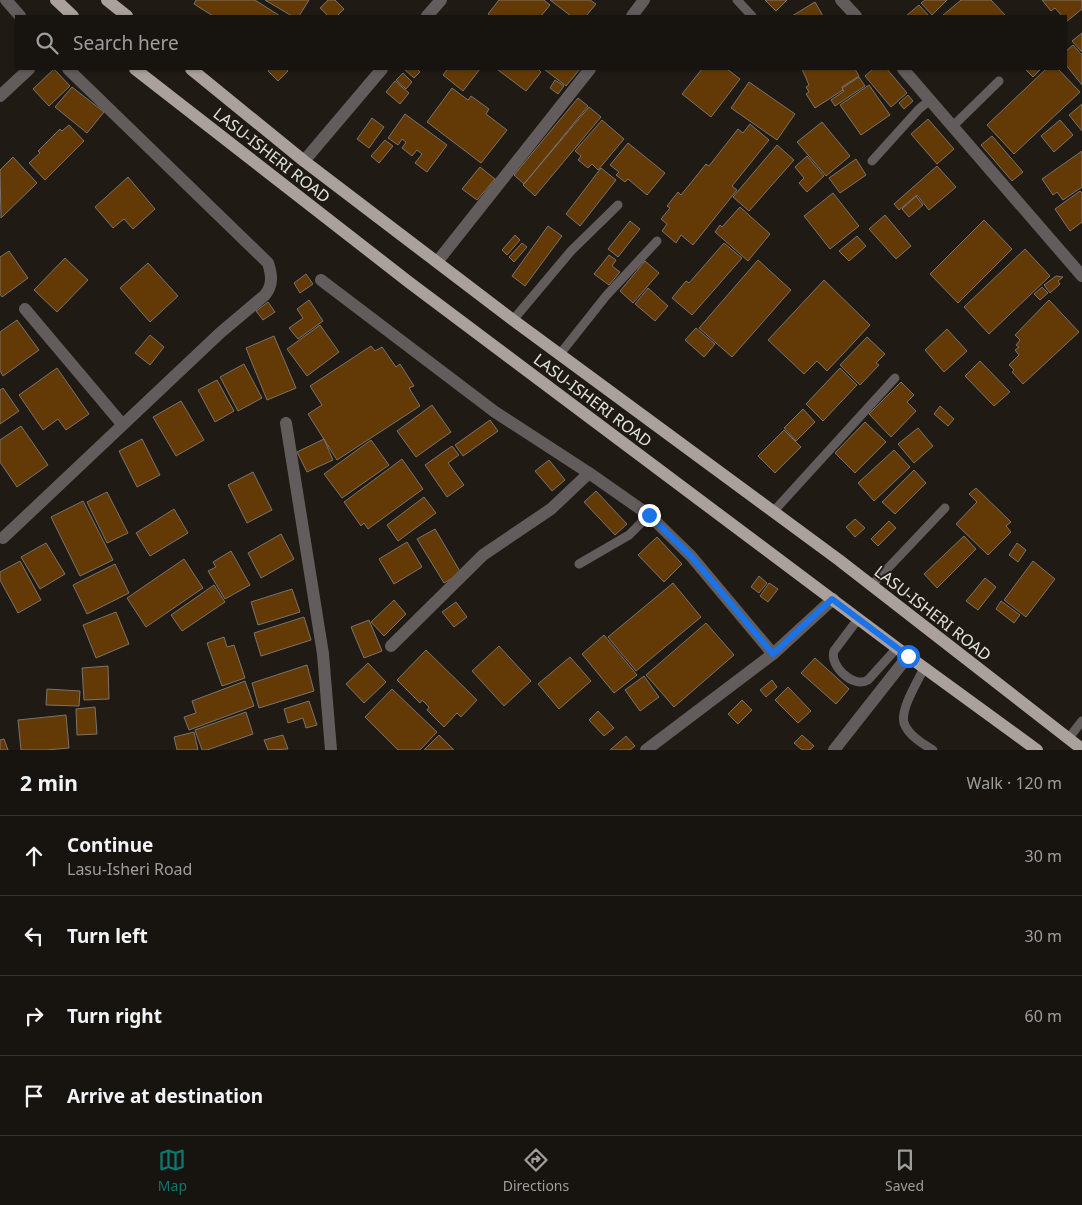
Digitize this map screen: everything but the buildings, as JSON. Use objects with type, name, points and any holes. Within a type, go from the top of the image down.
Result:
[{"type":"main road","points":[[56,0],[72,15]]},
{"type":"main road","points":[[107,0],[126,15]]},
{"type":"main road","name":"LASU-ISHERI ROAD","points":[[136,70],[410,283],[858,619],[1037,750]]},
{"type":"main road","name":"LASU-ISHERI ROAD","points":[[192,70],[304,161],[513,320],[871,586],[1082,749]]},
{"type":"street","points":[[6,0],[19,15]]},
{"type":"street","points":[[428,15],[441,0]]},
{"type":"street","points":[[633,15],[644,0]]},
{"type":"street","points":[[841,0],[855,15]]},
{"type":"street","points":[[0,96],[28,70]]},
{"type":"street","points":[[3,538],[122,424],[265,295],[270,288],[271,271],[268,262],[69,70]]},
{"type":"street","points":[[304,161],[381,70]]},
{"type":"street","points":[[437,262],[589,70]]},
{"type":"street","points":[[904,70],[1082,276]]},
{"type":"street","points":[[321,280],[495,412],[589,473],[649,515],[691,556],[773,654]]},
{"type":"street","points":[[24,309],[122,424]]},
{"type":"street","points":[[286,423],[323,654],[330,750]]},
{"type":"street","points":[[391,646],[483,555],[551,509],[589,473]]},
{"type":"street","points":[[646,750],[773,654],[832,599]]},
{"type":"street","points":[[834,750],[908,656]]},
{"type":"lane","points":[[737,0],[751,15]]},
{"type":"lane","points":[[953,126],[999,81]]},
{"type":"lane","points":[[872,161],[919,109],[930,100]]},
{"type":"lane","points":[[513,320],[571,251],[618,205]]},
{"type":"lane","points":[[560,354],[606,296],[657,240]]},
{"type":"lane","points":[[773,512],[895,378]]},
{"type":"lane","points":[[871,586],[945,508]]},
{"type":"lane","points":[[579,564],[629,535],[649,515]]},
{"type":"lane","points":[[858,619],[834,651],[832,657],[834,663],[853,682],[863,683],[868,680],[897,648]]},
{"type":"lane","points":[[924,668],[904,712],[904,724],[912,734],[933,750]]},
{"type":"lane","points":[[1068,738],[1082,721]]},
{"type":"route","points":[[649,515],[691,556],[773,654],[832,599],[908,656]]}]
